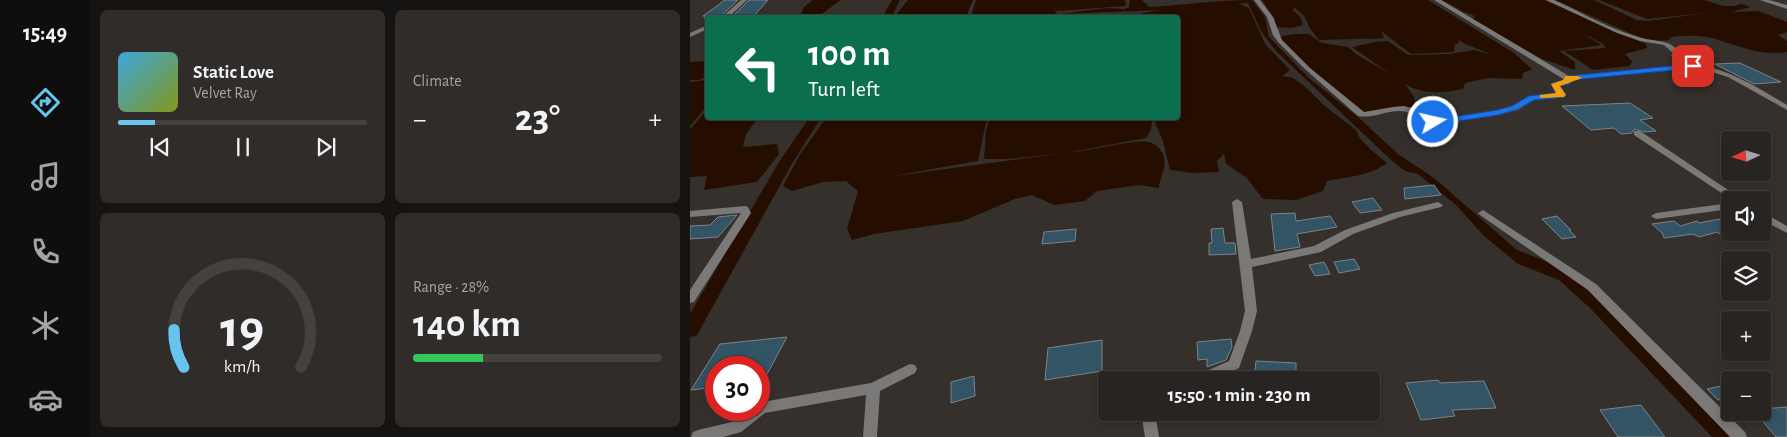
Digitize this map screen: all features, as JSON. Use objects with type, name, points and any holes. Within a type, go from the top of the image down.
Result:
[{"type":"street","points":[[727,15],[744,0]]},
{"type":"street","points":[[1257,0],[1270,17],[1280,41],[1329,88],[1361,114],[1366,115],[1403,109],[1409,110],[1428,122],[1478,117],[1515,108],[1532,98],[1561,95],[1555,84],[1567,82],[1568,78]]},
{"type":"street","points":[[1437,0],[1568,78],[1693,66],[1715,69],[1787,108]]},
{"type":"street","points":[[1550,0],[1642,40],[1665,43],[1676,50],[1677,53],[1674,55],[1693,66]]},
{"type":"street","points":[[1763,0],[1787,8]]},
{"type":"street","points":[[690,35],[705,28]]},
{"type":"street","points":[[1637,133],[1724,191]]},
{"type":"street","points":[[1219,371],[1234,364],[1251,311],[1237,202]]},
{"type":"street","points":[[1246,264],[1317,249],[1348,232],[1397,215],[1438,205]]},
{"type":"street","points":[[1656,216],[1721,207]]},
{"type":"street","points":[[690,214],[736,209],[745,209],[746,213],[690,300]]},
{"type":"street","points":[[1483,213],[1592,287],[1740,437]]},
{"type":"street","points":[[1771,220],[1787,230]]},
{"type":"street","points":[[698,437],[736,427],[762,408],[873,388],[910,370]]},
{"type":"street","points":[[870,437],[873,388]]},
{"type":"street","points":[[1149,421],[1152,437]]},
{"type":"shaded area","points":[[813,0],[841,0],[820,15],[800,15],[804,7]]},
{"type":"shaded area","points":[[908,0],[973,0],[967,15],[896,15]]},
{"type":"shaded area","points":[[976,0],[1125,0],[1126,6],[1056,11],[1053,7],[1057,15],[972,15]]},
{"type":"shaded area","points":[[1130,0],[1142,0],[1149,7],[1252,0],[1265,17],[1269,37],[1309,78],[1358,117],[1398,154],[1434,178],[1517,250],[1568,270],[1732,437],[1712,437],[1590,308],[1559,280],[1518,264],[1484,236],[1456,205],[1418,174],[1405,171],[1390,159],[1277,52],[1262,33],[1248,3],[1238,3],[1249,8],[1265,44],[1290,70],[1282,76],[1293,78],[1303,85],[1326,107],[1356,130],[1359,137],[1370,149],[1387,163],[1373,171],[1327,181],[1323,191],[1296,200],[1263,199],[1246,177],[1226,164],[1224,154],[1217,161],[1219,172],[1193,173],[1170,170],[1163,141],[1154,120],[1180,120],[1180,15],[1138,15],[1161,10],[1060,14],[1129,7]]},
{"type":"shaded area","points":[[1262,0],[1428,0],[1514,53],[1532,69],[1523,73],[1522,79],[1488,78],[1465,83],[1463,89],[1448,91],[1433,92],[1419,90],[1405,84],[1414,97],[1416,108],[1363,114],[1351,106],[1276,37],[1309,34],[1322,43],[1348,47],[1356,54],[1390,74],[1352,47],[1388,41],[1408,55],[1449,54],[1474,50],[1493,55],[1465,44],[1451,34],[1460,41],[1455,45],[1454,52],[1411,54],[1381,31],[1384,38],[1319,40],[1304,16],[1294,7],[1293,10],[1301,18],[1303,25],[1291,28],[1274,27],[1275,20]]},
{"type":"shaded area","points":[[1442,0],[1544,0],[1646,44],[1647,48],[1625,54],[1632,61],[1630,66],[1593,70],[1564,51],[1606,48],[1602,43],[1583,34],[1602,45],[1559,51],[1575,62],[1575,70],[1542,59],[1473,19],[1475,16]]},
{"type":"shaded area","points":[[1555,0],[1594,0],[1637,20],[1648,21],[1706,13],[1647,19],[1599,0],[1704,0],[1723,6],[1741,4],[1751,7],[1731,12],[1758,11],[1787,22],[1787,32],[1778,35],[1787,41],[1787,52],[1762,52],[1704,37],[1678,36],[1672,37],[1669,40],[1658,41],[1641,38]]},
{"type":"shaded area","points":[[705,61],[705,77],[699,80],[690,80],[690,62]]},
{"type":"shaded area","points":[[705,80],[705,108],[690,126],[690,82]]},
{"type":"shaded area","points":[[705,112],[705,120],[756,120],[746,134],[743,147],[777,144],[779,154],[757,182],[704,190],[707,176],[690,177],[690,129]]},
{"type":"shaded area","points":[[825,120],[987,120],[978,161],[887,177],[1065,153],[1009,159],[984,159],[986,130],[989,120],[1152,120],[1151,130],[1146,138],[1071,152],[1125,143],[1146,142],[1152,143],[1160,149],[1165,162],[1159,188],[1139,185],[1097,191],[1085,201],[1054,205],[1032,195],[1015,199],[963,221],[874,234],[852,240],[847,229],[858,191],[846,181],[823,182],[792,191],[783,186],[799,156]]},
{"type":"building","points":[[725,0],[738,0],[722,15],[703,16]]},
{"type":"building","points":[[749,0],[768,0],[755,15],[734,15]]},
{"type":"building","points":[[1740,63],[1781,82],[1754,84],[1715,64]]},
{"type":"building","points":[[1630,103],[1653,118],[1640,120],[1656,131],[1645,132],[1634,129],[1632,133],[1621,134],[1614,128],[1591,130],[1562,106]]},
{"type":"building","points":[[1434,185],[1441,195],[1405,199],[1404,188]]},
{"type":"building","points":[[1373,198],[1382,210],[1360,213],[1352,202]]},
{"type":"building","points":[[1295,213],[1296,221],[1330,216],[1337,227],[1297,234],[1300,247],[1275,251],[1271,214]]},
{"type":"building","points":[[737,215],[718,237],[690,239],[690,226],[710,225],[718,217]]},
{"type":"building","points":[[1557,216],[1576,237],[1562,239],[1542,219]]},
{"type":"building","points":[[1720,219],[1721,235],[1717,232],[1699,237],[1693,234],[1664,238],[1663,234],[1652,224],[1674,221],[1680,226],[1697,221],[1699,223]]},
{"type":"building","points":[[1223,228],[1225,243],[1235,243],[1236,254],[1209,255],[1209,243],[1212,243],[1211,229]]},
{"type":"building","points":[[1076,229],[1075,241],[1042,244],[1044,232]]},
{"type":"building","points":[[1354,259],[1360,269],[1339,273],[1334,262]]},
{"type":"building","points":[[1324,262],[1330,274],[1315,276],[1309,265]]},
{"type":"building","points":[[787,337],[770,369],[770,356],[712,356],[720,344]]},
{"type":"building","points":[[1231,339],[1232,347],[1226,360],[1207,367],[1207,359],[1198,360],[1197,342]]},
{"type":"building","points":[[1102,340],[1102,371],[1045,380],[1048,348]]},
{"type":"building","points":[[1256,361],[1296,363],[1296,371],[1255,371]]},
{"type":"building","points":[[705,368],[705,388],[691,390]]},
{"type":"building","points":[[974,376],[975,396],[951,403],[951,382]]},
{"type":"building","points":[[1438,380],[1440,383],[1484,381],[1496,408],[1452,410],[1455,416],[1421,420],[1406,383]]},
{"type":"building","points":[[1721,386],[1721,400],[1718,400],[1707,389]]},
{"type":"building","points":[[1641,405],[1665,437],[1618,437],[1600,410]]},
{"type":"building","points":[[1787,407],[1787,437],[1776,437],[1763,421],[1771,421],[1771,408]]},
{"type":"waterway","points":[[888,15],[896,0]]},
{"type":"waterway","points":[[690,330],[786,162],[814,120]]},
{"type":"slow traffic","points":[[1543,97],[1561,95],[1555,84],[1567,82],[1568,78],[1578,78]]},
{"type":"route","points":[[1433,122],[1498,113],[1515,108],[1532,98],[1561,95],[1555,84],[1567,82],[1568,78],[1693,66]]}]
